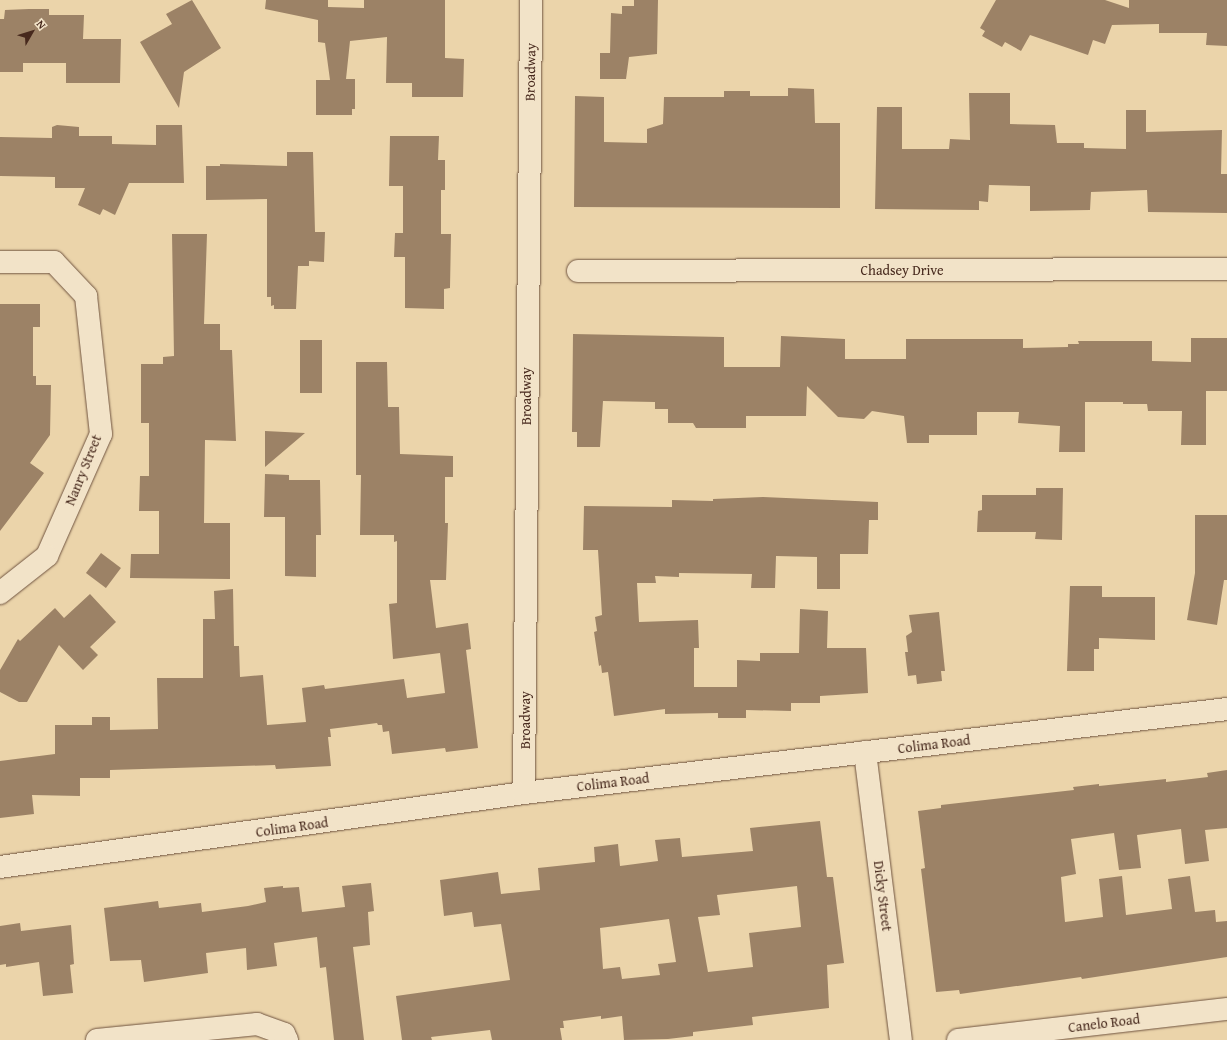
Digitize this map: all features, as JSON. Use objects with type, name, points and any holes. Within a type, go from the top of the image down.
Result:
[{"type":"street","name":"Broadway","points":[[524,793],[531,0]]},
{"type":"street","name":"Nanry Street","points":[[0,262],[54,262],[86,296],[101,434],[47,556],[0,593]]},
{"type":"street","name":"Chadsey Drive","points":[[578,271],[1227,269]]},
{"type":"street","name":"Colima Road","points":[[0,867],[524,793],[1227,709]]},
{"type":"street","name":"Dicky Street","points":[[865,752],[901,1040]]},
{"type":"street","name":"Canelo Road","points":[[958,1040],[1227,1009]]},
{"type":"street","points":[[97,1040],[257,1024],[284,1034],[287,1040]]},
{"type":"building","points":[[192,0],[221,48],[184,72],[179,108],[140,42],[172,24],[166,14]]},
{"type":"building","points":[[266,0],[328,0],[328,7],[364,8],[364,0],[445,0],[445,58],[464,59],[463,97],[412,97],[412,83],[386,83],[387,37],[350,41],[346,79],[355,79],[355,109],[352,109],[352,115],[316,115],[316,80],[330,80],[325,43],[318,42],[318,20],[265,9]]},
{"type":"building","points":[[634,0],[658,0],[657,54],[629,57],[626,79],[600,79],[600,53],[610,53],[611,13],[622,14],[622,6],[634,6]]},
{"type":"building","points":[[996,0],[1105,0],[1129,8],[1129,0],[1227,0],[1227,46],[1206,45],[1207,33],[1159,33],[1159,24],[1112,25],[1105,44],[1093,40],[1088,55],[1030,35],[1021,51],[1005,42],[1002,47],[982,36],[985,31],[980,28]]},
{"type":"building","points":[[49,9],[49,15],[84,15],[83,39],[121,39],[120,83],[66,83],[66,63],[23,63],[23,72],[0,72],[0,19],[4,19],[5,10]]},
{"type":"building","points":[[788,88],[814,89],[815,123],[840,123],[840,208],[574,207],[575,96],[604,97],[604,142],[647,143],[647,129],[663,124],[664,97],[724,97],[724,91],[750,91],[750,96],[788,96]]},
{"type":"building","points":[[969,93],[1010,93],[1010,124],[1055,125],[1057,143],[1084,143],[1084,148],[1126,149],[1126,110],[1146,110],[1146,132],[1222,130],[1221,174],[1227,174],[1227,213],[1148,212],[1147,190],[1091,192],[1090,210],[1030,211],[1030,186],[989,185],[988,202],[979,201],[979,210],[875,209],[877,107],[902,107],[902,149],[949,149],[950,139],[970,140]]},
{"type":"building","points":[[57,125],[79,127],[79,136],[112,136],[112,144],[156,145],[156,125],[182,125],[184,183],[129,183],[115,215],[103,209],[100,215],[78,205],[85,188],[55,188],[55,177],[0,176],[0,137],[52,138],[52,127]]},
{"type":"building","points":[[390,136],[439,136],[438,160],[445,160],[445,190],[441,190],[441,234],[451,234],[450,288],[444,289],[444,309],[405,308],[405,257],[394,257],[395,233],[403,233],[403,186],[389,186]]},
{"type":"building","points":[[287,152],[313,152],[315,232],[325,232],[324,262],[309,261],[309,266],[298,266],[296,309],[274,309],[274,305],[271,306],[271,297],[267,297],[267,199],[206,200],[206,166],[220,166],[220,164],[287,166]]},
{"type":"building","points":[[172,234],[207,234],[204,324],[220,324],[220,350],[232,350],[236,441],[205,440],[204,523],[230,523],[230,579],[130,578],[131,554],[159,554],[159,511],[139,511],[140,476],[149,476],[149,423],[141,423],[141,364],[163,364],[163,357],[174,356]]},
{"type":"building","points":[[0,304],[40,304],[40,327],[33,327],[33,376],[36,376],[36,385],[51,385],[50,435],[30,463],[44,473],[0,531]]},
{"type":"building","points":[[573,334],[724,337],[724,367],[780,367],[781,336],[845,339],[845,359],[906,359],[906,339],[1023,339],[1023,348],[1068,347],[1068,344],[1079,344],[1078,341],[1152,341],[1152,361],[1191,362],[1191,338],[1227,338],[1227,391],[1206,391],[1206,445],[1181,445],[1182,411],[1148,411],[1147,404],[1123,404],[1123,402],[1085,402],[1085,452],[1059,452],[1060,426],[1018,423],[1019,412],[977,412],[977,435],[929,435],[929,443],[907,443],[904,416],[872,411],[864,419],[838,417],[807,386],[806,416],[746,416],[746,428],[696,428],[693,423],[668,423],[668,409],[655,409],[655,402],[603,401],[600,447],[577,447],[577,432],[572,432]]},
{"type":"building","points":[[300,340],[322,340],[322,393],[300,393]]},
{"type":"building","points":[[356,362],[387,362],[388,407],[399,407],[400,454],[453,456],[453,477],[445,477],[445,523],[448,523],[446,580],[430,580],[436,628],[468,623],[471,649],[466,650],[478,748],[446,752],[445,748],[392,754],[389,731],[383,732],[382,725],[378,725],[377,723],[330,729],[331,737],[328,737],[331,766],[276,769],[275,765],[110,770],[110,778],[80,778],[80,796],[32,795],[34,814],[0,818],[0,761],[55,754],[55,725],[92,725],[92,717],[110,717],[110,730],[158,729],[157,678],[203,678],[203,619],[215,619],[214,591],[233,589],[234,646],[239,646],[240,677],[263,675],[267,725],[306,722],[302,688],[324,685],[325,689],[404,679],[407,698],[445,693],[440,653],[393,659],[389,604],[397,603],[397,541],[394,542],[394,535],[360,535],[361,475],[356,475]]},
{"type":"building","points":[[265,431],[305,433],[265,467]]},
{"type":"building","points":[[265,474],[289,475],[289,480],[320,480],[321,535],[316,535],[316,577],[285,576],[285,517],[264,517]]},
{"type":"building","points":[[1036,488],[1063,488],[1062,540],[1035,539],[1036,532],[977,532],[978,511],[982,510],[982,495],[1036,495]]},
{"type":"building","points":[[763,497],[878,502],[878,520],[869,520],[868,554],[840,554],[840,589],[817,589],[817,557],[776,556],[775,588],[751,588],[752,574],[679,573],[679,577],[655,576],[656,583],[637,583],[639,622],[698,620],[699,648],[694,648],[694,687],[737,687],[737,660],[760,661],[760,653],[799,653],[800,609],[828,611],[827,648],[866,648],[868,693],[820,696],[820,703],[791,703],[791,711],[746,710],[746,718],[718,718],[718,713],[665,714],[665,709],[614,716],[608,672],[602,673],[601,665],[599,666],[594,632],[597,631],[595,617],[602,615],[598,550],[583,550],[584,506],[672,507],[672,500],[713,501],[713,499]]},
{"type":"building","points":[[1195,515],[1227,515],[1227,580],[1224,580],[1217,625],[1187,620],[1195,573]]},
{"type":"building","points":[[101,553],[121,568],[106,588],[86,573]]},
{"type":"building","points":[[1070,586],[1102,586],[1102,597],[1155,597],[1155,640],[1099,638],[1099,649],[1094,649],[1094,671],[1067,671]]},
{"type":"building","points":[[90,594],[116,622],[90,647],[98,655],[83,670],[59,645],[27,702],[19,702],[0,692],[0,670],[18,639],[20,641],[55,608],[64,618]]},
{"type":"building","points":[[939,612],[945,671],[941,671],[942,681],[917,684],[916,675],[908,676],[905,652],[908,652],[906,636],[912,632],[909,615]]},
{"type":"building","points":[[1227,770],[1227,828],[1205,830],[1209,861],[1185,864],[1181,829],[1137,835],[1141,868],[1119,870],[1114,833],[1071,839],[1076,874],[1061,877],[1065,922],[1103,917],[1099,879],[1122,876],[1126,915],[1172,909],[1168,879],[1190,876],[1195,912],[1215,910],[1216,922],[1227,921],[1227,957],[1082,979],[1081,977],[960,994],[959,990],[936,992],[921,869],[925,868],[918,811],[941,808],[941,805],[1074,790],[1073,787],[1099,784],[1099,786],[1166,779],[1166,782],[1208,777],[1207,773]]},
{"type":"building","points":[[820,821],[827,877],[833,877],[844,963],[827,965],[829,1008],[752,1017],[753,1025],[693,1032],[693,1036],[668,1039],[624,1040],[622,1016],[601,1019],[601,1016],[563,1021],[564,1028],[560,1028],[562,1040],[492,1040],[490,1030],[431,1037],[432,1040],[402,1040],[396,996],[510,980],[501,924],[474,927],[472,912],[444,916],[440,880],[498,872],[501,894],[540,890],[538,868],[595,862],[594,847],[618,844],[620,866],[658,861],[655,840],[680,838],[682,857],[753,851],[750,828]],"holes":[[[797,886],[801,927],[749,933],[753,967],[708,972],[698,917],[720,915],[717,895]],[[669,919],[676,962],[658,964],[660,975],[622,979],[620,967],[603,969],[600,928]]]},
{"type":"building","points":[[371,883],[374,911],[368,912],[370,945],[353,947],[364,1040],[334,1040],[326,967],[320,968],[317,937],[274,943],[277,966],[247,970],[246,948],[206,953],[208,973],[144,982],[141,960],[110,961],[104,908],[158,901],[159,908],[201,903],[202,912],[266,902],[264,888],[283,886],[283,888],[299,887],[302,912],[345,907],[342,886]]},
{"type":"building","points":[[20,923],[21,931],[71,925],[74,964],[70,965],[73,993],[43,996],[39,962],[6,967],[6,964],[0,965],[0,926]]}]
